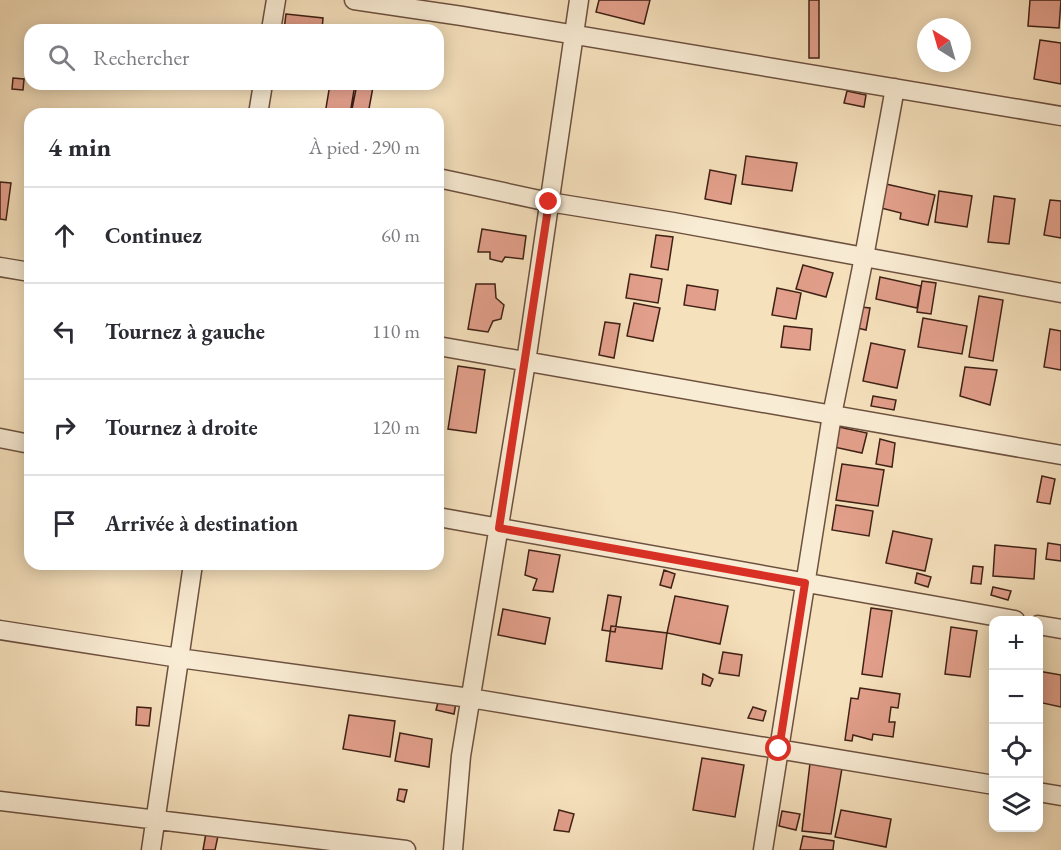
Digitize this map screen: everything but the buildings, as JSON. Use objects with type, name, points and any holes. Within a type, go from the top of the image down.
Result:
[{"type":"street","points":[[272,24],[276,0]]},
{"type":"street","points":[[354,0],[1061,116]]},
{"type":"street","points":[[453,850],[460,756],[526,362],[579,0]]},
{"type":"street","points":[[763,850],[832,415],[895,88]]},
{"type":"street","points":[[259,108],[262,90]]},
{"type":"street","points":[[444,179],[549,202],[673,222],[1061,293]]},
{"type":"street","points":[[0,267],[24,271]]},
{"type":"street","points":[[444,347],[1061,455]]},
{"type":"street","points":[[0,438],[24,443]]},
{"type":"street","points":[[444,518],[989,616]]},
{"type":"street","points":[[151,850],[192,570]]},
{"type":"street","points":[[1043,626],[1061,629]]},
{"type":"street","points":[[0,630],[179,658],[470,698],[989,784]]},
{"type":"street","points":[[1043,793],[1061,796]]},
{"type":"street","points":[[0,801],[156,818],[406,850]]},
{"type":"route","points":[[549,202],[499,528],[805,583],[779,749]]}]
